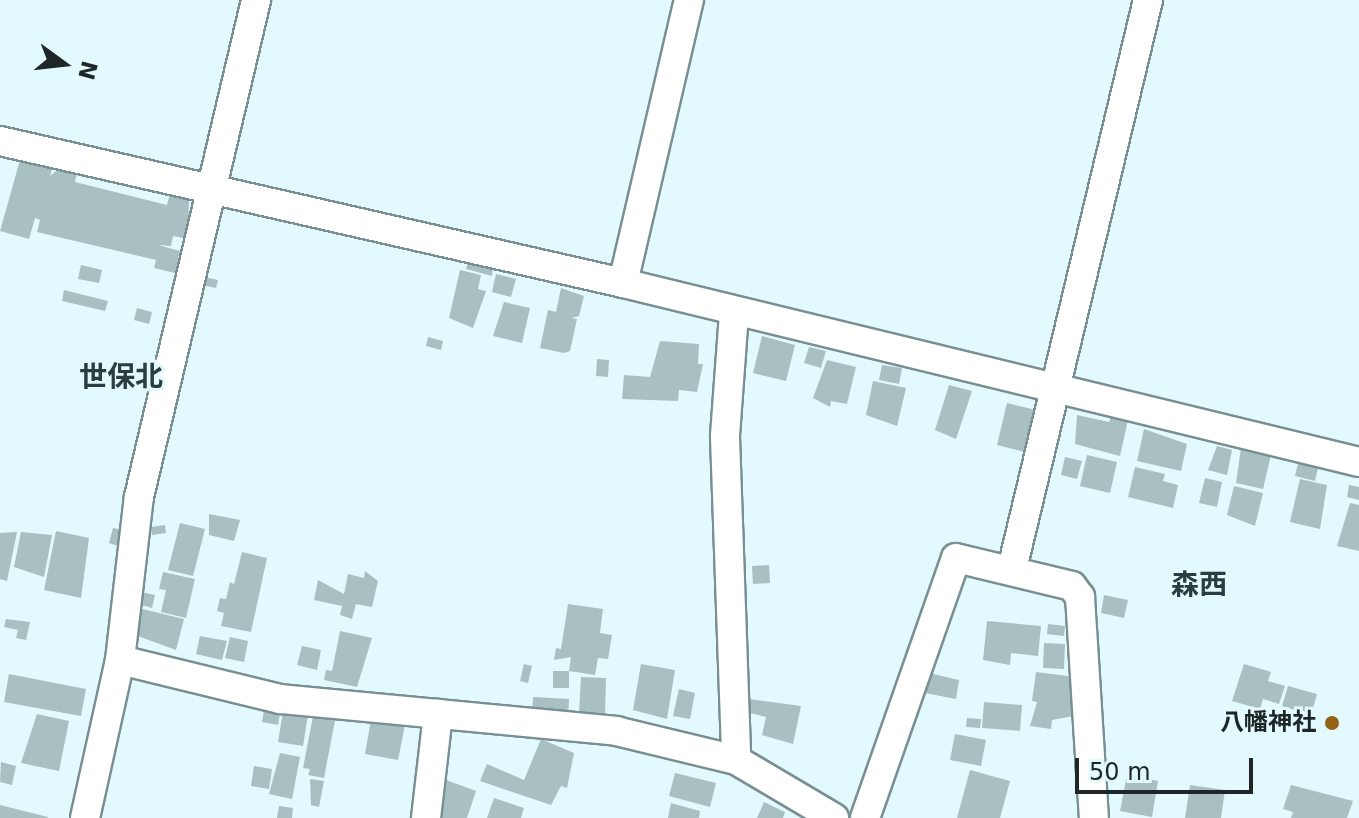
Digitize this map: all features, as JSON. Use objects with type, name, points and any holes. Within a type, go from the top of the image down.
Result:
[{"type":"street","points":[[85,818],[120,660],[139,497],[256,0]]},
{"type":"street","points":[[623,283],[689,0]]},
{"type":"street","points":[[1012,569],[1148,0]]},
{"type":"street","points":[[0,141],[623,283],[734,313],[1359,462]]},
{"type":"street","points":[[734,313],[725,437],[736,760]]},
{"type":"street","points":[[865,818],[956,558],[1012,569],[1072,586],[1080,597],[1094,818]]},
{"type":"street","points":[[120,660],[280,699],[616,731],[736,760],[834,818]]},
{"type":"street","points":[[426,818],[438,714]]},
{"type":"building","points":[[20,160],[52,169],[50,176],[57,170],[77,174],[75,182],[167,205],[170,193],[189,198],[188,239],[173,236],[171,246],[158,245],[180,251],[175,273],[154,268],[156,260],[37,232],[40,220],[35,218],[29,239],[0,231]]},
{"type":"building","points":[[468,262],[493,268],[492,276],[466,269]]},
{"type":"building","points":[[81,265],[102,270],[99,283],[78,279]]},
{"type":"building","points":[[460,270],[481,275],[478,289],[486,291],[473,328],[449,318]]},
{"type":"building","points":[[496,274],[516,279],[511,297],[492,292]]},
{"type":"building","points":[[204,277],[218,280],[216,288],[202,285]]},
{"type":"building","points":[[561,288],[584,296],[579,316],[572,318],[577,319],[570,351],[564,353],[540,348],[548,310],[556,312]]},
{"type":"building","points":[[64,290],[108,301],[105,311],[62,301]]},
{"type":"building","points":[[504,302],[530,308],[522,343],[493,336]]},
{"type":"building","points":[[137,308],[152,312],[149,324],[134,320]]},
{"type":"building","points":[[762,336],[795,345],[786,381],[753,373]]},
{"type":"building","points":[[428,337],[443,341],[441,350],[426,346]]},
{"type":"building","points":[[660,341],[699,344],[698,364],[703,364],[697,392],[679,390],[678,401],[622,399],[624,375],[650,377]]},
{"type":"building","points":[[809,347],[826,351],[821,368],[804,363]]},
{"type":"building","points":[[597,359],[609,360],[608,377],[596,376]]},
{"type":"building","points":[[827,360],[856,367],[847,404],[831,401],[830,407],[813,398]]},
{"type":"building","points":[[882,365],[902,368],[899,384],[879,380]]},
{"type":"building","points":[[873,381],[906,388],[897,426],[866,415]]},
{"type":"building","points":[[949,385],[972,391],[956,439],[935,430]]},
{"type":"building","points":[[1007,403],[1036,410],[1025,452],[997,445]]},
{"type":"building","points":[[1077,415],[1109,422],[1111,416],[1128,420],[1120,456],[1075,444]]},
{"type":"building","points":[[1144,429],[1187,444],[1181,471],[1137,461]]},
{"type":"building","points":[[1217,446],[1232,450],[1227,475],[1208,470]]},
{"type":"building","points":[[1241,448],[1271,455],[1263,489],[1236,483]]},
{"type":"building","points":[[1087,455],[1117,462],[1110,493],[1080,486]]},
{"type":"building","points":[[1065,457],[1082,461],[1077,479],[1061,475]]},
{"type":"building","points":[[1299,459],[1319,464],[1315,481],[1295,476]]},
{"type":"building","points":[[1135,467],[1165,474],[1163,481],[1178,485],[1173,508],[1128,497]]},
{"type":"building","points":[[1205,478],[1222,482],[1217,507],[1199,503]]},
{"type":"building","points":[[1300,479],[1327,485],[1320,529],[1290,522]]},
{"type":"building","points":[[1349,485],[1359,487],[1359,500],[1347,497]]},
{"type":"building","points":[[1234,486],[1263,493],[1255,526],[1227,515]]},
{"type":"building","points":[[1350,503],[1359,505],[1359,551],[1337,546]]},
{"type":"building","points":[[209,514],[240,520],[234,541],[209,535]]},
{"type":"building","points":[[180,523],[205,529],[193,576],[168,570]]},
{"type":"building","points":[[165,525],[166,533],[152,535],[151,527]]},
{"type":"building","points":[[113,528],[122,530],[118,546],[109,543]]},
{"type":"building","points":[[56,531],[89,538],[81,598],[44,590]]},
{"type":"building","points":[[17,532],[7,581],[0,579],[0,533]]},
{"type":"building","points":[[21,532],[52,535],[44,577],[14,567]]},
{"type":"building","points":[[242,552],[267,558],[251,632],[221,626],[224,613],[217,611],[220,598],[226,599],[230,582],[234,584]]},
{"type":"building","points":[[769,565],[770,583],[753,584],[752,566]]},
{"type":"building","points":[[365,571],[378,581],[372,607],[356,604],[352,619],[340,615],[342,606],[314,600],[318,580],[344,594],[348,574],[364,578]]},
{"type":"building","points":[[163,572],[195,579],[186,618],[161,612],[166,590],[159,589]]},
{"type":"building","points":[[137,591],[155,595],[152,608],[134,603]]},
{"type":"building","points":[[1104,595],[1128,600],[1124,618],[1101,613]]},
{"type":"building","points":[[568,604],[603,609],[600,633],[612,635],[608,659],[598,658],[595,675],[569,671],[571,657],[554,660],[556,648],[561,649]]},
{"type":"building","points":[[130,606],[184,619],[176,650],[124,631]]},
{"type":"building","points":[[6,619],[30,622],[26,640],[16,638],[18,630],[4,627]]},
{"type":"building","points":[[987,621],[1041,626],[1038,656],[1011,653],[1010,665],[983,660]]},
{"type":"building","points":[[1048,624],[1065,626],[1064,636],[1047,634]]},
{"type":"building","points":[[340,631],[372,638],[357,687],[324,680],[326,670],[332,671]]},
{"type":"building","points":[[200,636],[227,641],[222,660],[196,654]]},
{"type":"building","points":[[230,637],[248,641],[244,662],[225,658]]},
{"type":"building","points":[[1044,643],[1065,644],[1064,669],[1043,668]]},
{"type":"building","points":[[302,646],[321,650],[317,670],[297,665]]},
{"type":"building","points":[[524,664],[532,666],[528,683],[520,681]]},
{"type":"building","points":[[641,664],[675,670],[667,719],[633,710]]},
{"type":"building","points":[[1244,664],[1271,672],[1268,681],[1285,686],[1279,704],[1263,699],[1260,709],[1232,701]]},
{"type":"building","points":[[553,671],[569,671],[569,688],[553,688]]},
{"type":"building","points":[[1036,672],[1076,677],[1074,716],[1052,720],[1051,729],[1030,726],[1037,702],[1032,701]]},
{"type":"building","points":[[929,673],[959,680],[956,699],[925,693]]},
{"type":"building","points":[[9,674],[86,689],[81,716],[4,702]]},
{"type":"building","points":[[581,677],[606,678],[605,715],[579,714]]},
{"type":"building","points":[[1288,686],[1317,694],[1311,715],[1282,706]]},
{"type":"building","points":[[679,689],[695,693],[690,719],[673,716]]},
{"type":"building","points":[[533,697],[569,699],[568,720],[532,718]]},
{"type":"building","points":[[749,699],[801,706],[793,744],[762,735],[766,717],[746,712]]},
{"type":"building","points":[[285,700],[308,714],[303,746],[278,742]]},
{"type":"building","points":[[984,702],[1022,705],[1020,731],[982,728]]},
{"type":"building","points":[[265,704],[281,707],[278,725],[262,722]]},
{"type":"building","points":[[315,706],[337,710],[324,778],[308,775],[310,769],[303,768]]},
{"type":"building","points":[[37,714],[69,721],[59,771],[21,763]]},
{"type":"building","points":[[372,714],[406,720],[398,760],[365,754]]},
{"type":"building","points":[[967,718],[981,719],[980,728],[966,727]]},
{"type":"building","points":[[955,734],[986,740],[981,766],[950,760]]},
{"type":"building","points":[[541,739],[574,753],[567,788],[561,786],[551,805],[480,781],[487,764],[524,780]]},
{"type":"building","points":[[280,753],[300,757],[292,799],[269,794]]},
{"type":"building","points":[[1,762],[16,766],[12,785],[0,782]]},
{"type":"building","points":[[254,766],[272,769],[269,789],[251,786]]},
{"type":"building","points":[[970,770],[1010,781],[1000,818],[957,818]]},
{"type":"building","points":[[675,773],[716,783],[710,807],[669,796]]},
{"type":"building","points":[[1127,775],[1158,781],[1152,817],[1120,811]]},
{"type":"building","points":[[310,779],[324,781],[319,807],[311,805]]},
{"type":"building","points":[[446,780],[476,791],[467,818],[432,818]]},
{"type":"building","points":[[1190,785],[1225,790],[1221,818],[1185,818]]},
{"type":"building","points":[[1291,785],[1353,801],[1347,818],[1291,818],[1293,812],[1283,809]]},
{"type":"building","points":[[494,798],[524,808],[521,818],[487,818]]},
{"type":"building","points":[[764,802],[785,812],[783,818],[757,818]]},
{"type":"building","points":[[671,803],[700,811],[699,818],[668,818]]},
{"type":"building","points":[[0,805],[48,817],[48,818],[0,818]]},
{"type":"building","points":[[279,806],[293,808],[292,818],[277,818]]},
{"type":"place","name":"八幡神社","points":[[1332,723]]},
{"type":"district","name":"世保北","points":[[121,377]]},
{"type":"district","name":"森西","points":[[1199,585]]}]
